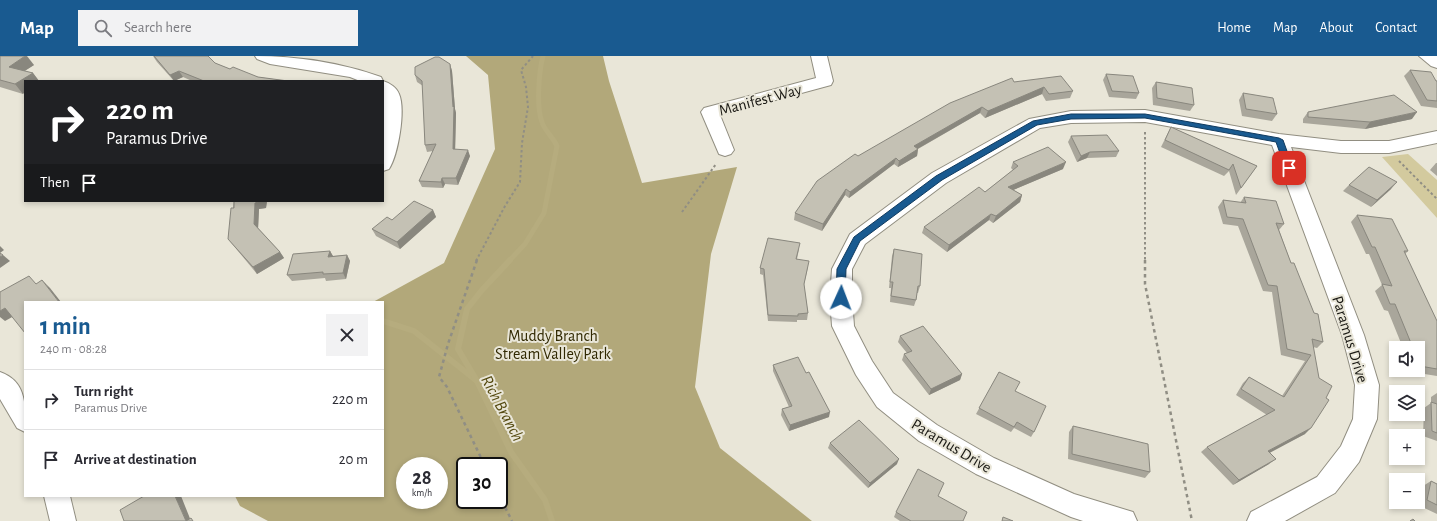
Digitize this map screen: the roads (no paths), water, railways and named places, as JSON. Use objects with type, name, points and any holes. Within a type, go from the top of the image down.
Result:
[{"type":"street","points":[[263,56],[270,59],[354,73],[373,80]]},
{"type":"street","name":"Manifest Way","points":[[726,150],[710,112],[825,81],[819,56]]},
{"type":"street","points":[[1428,56],[1437,63]]},
{"type":"street","points":[[384,87],[391,94],[393,104],[390,146],[384,162]]},
{"type":"street","name":"Paramus Drive","points":[[1124,521],[1071,505],[985,466],[928,434],[885,400],[864,368],[843,326],[841,298],[842,269],[857,239],[939,178],[1035,123],[1071,117],[1145,116],[1279,140],[1341,147],[1385,147],[1437,137]]},
{"type":"street","name":"Paramus Drive","points":[[1260,521],[1326,485],[1350,454],[1365,419],[1366,385],[1353,335],[1279,140]]},
{"type":"street","points":[[0,382],[12,396],[24,419]]},
{"type":"street","points":[[57,497],[63,521]]},
{"type":"waterway","points":[[509,261],[525,244],[544,213],[557,146],[543,125],[540,115],[539,89],[543,56]]},
{"type":"waterway","points":[[477,381],[458,349],[467,309],[482,290],[510,260]]},
{"type":"waterway","name":"Rich Branch","points":[[384,321],[414,331],[477,381]]},
{"type":"waterway","name":"Rich Branch","points":[[477,381],[511,452],[545,500],[552,521]]},
{"type":"park label","name":"Muddy Branch Stream Valley Park","points":[[553,344]]}]
